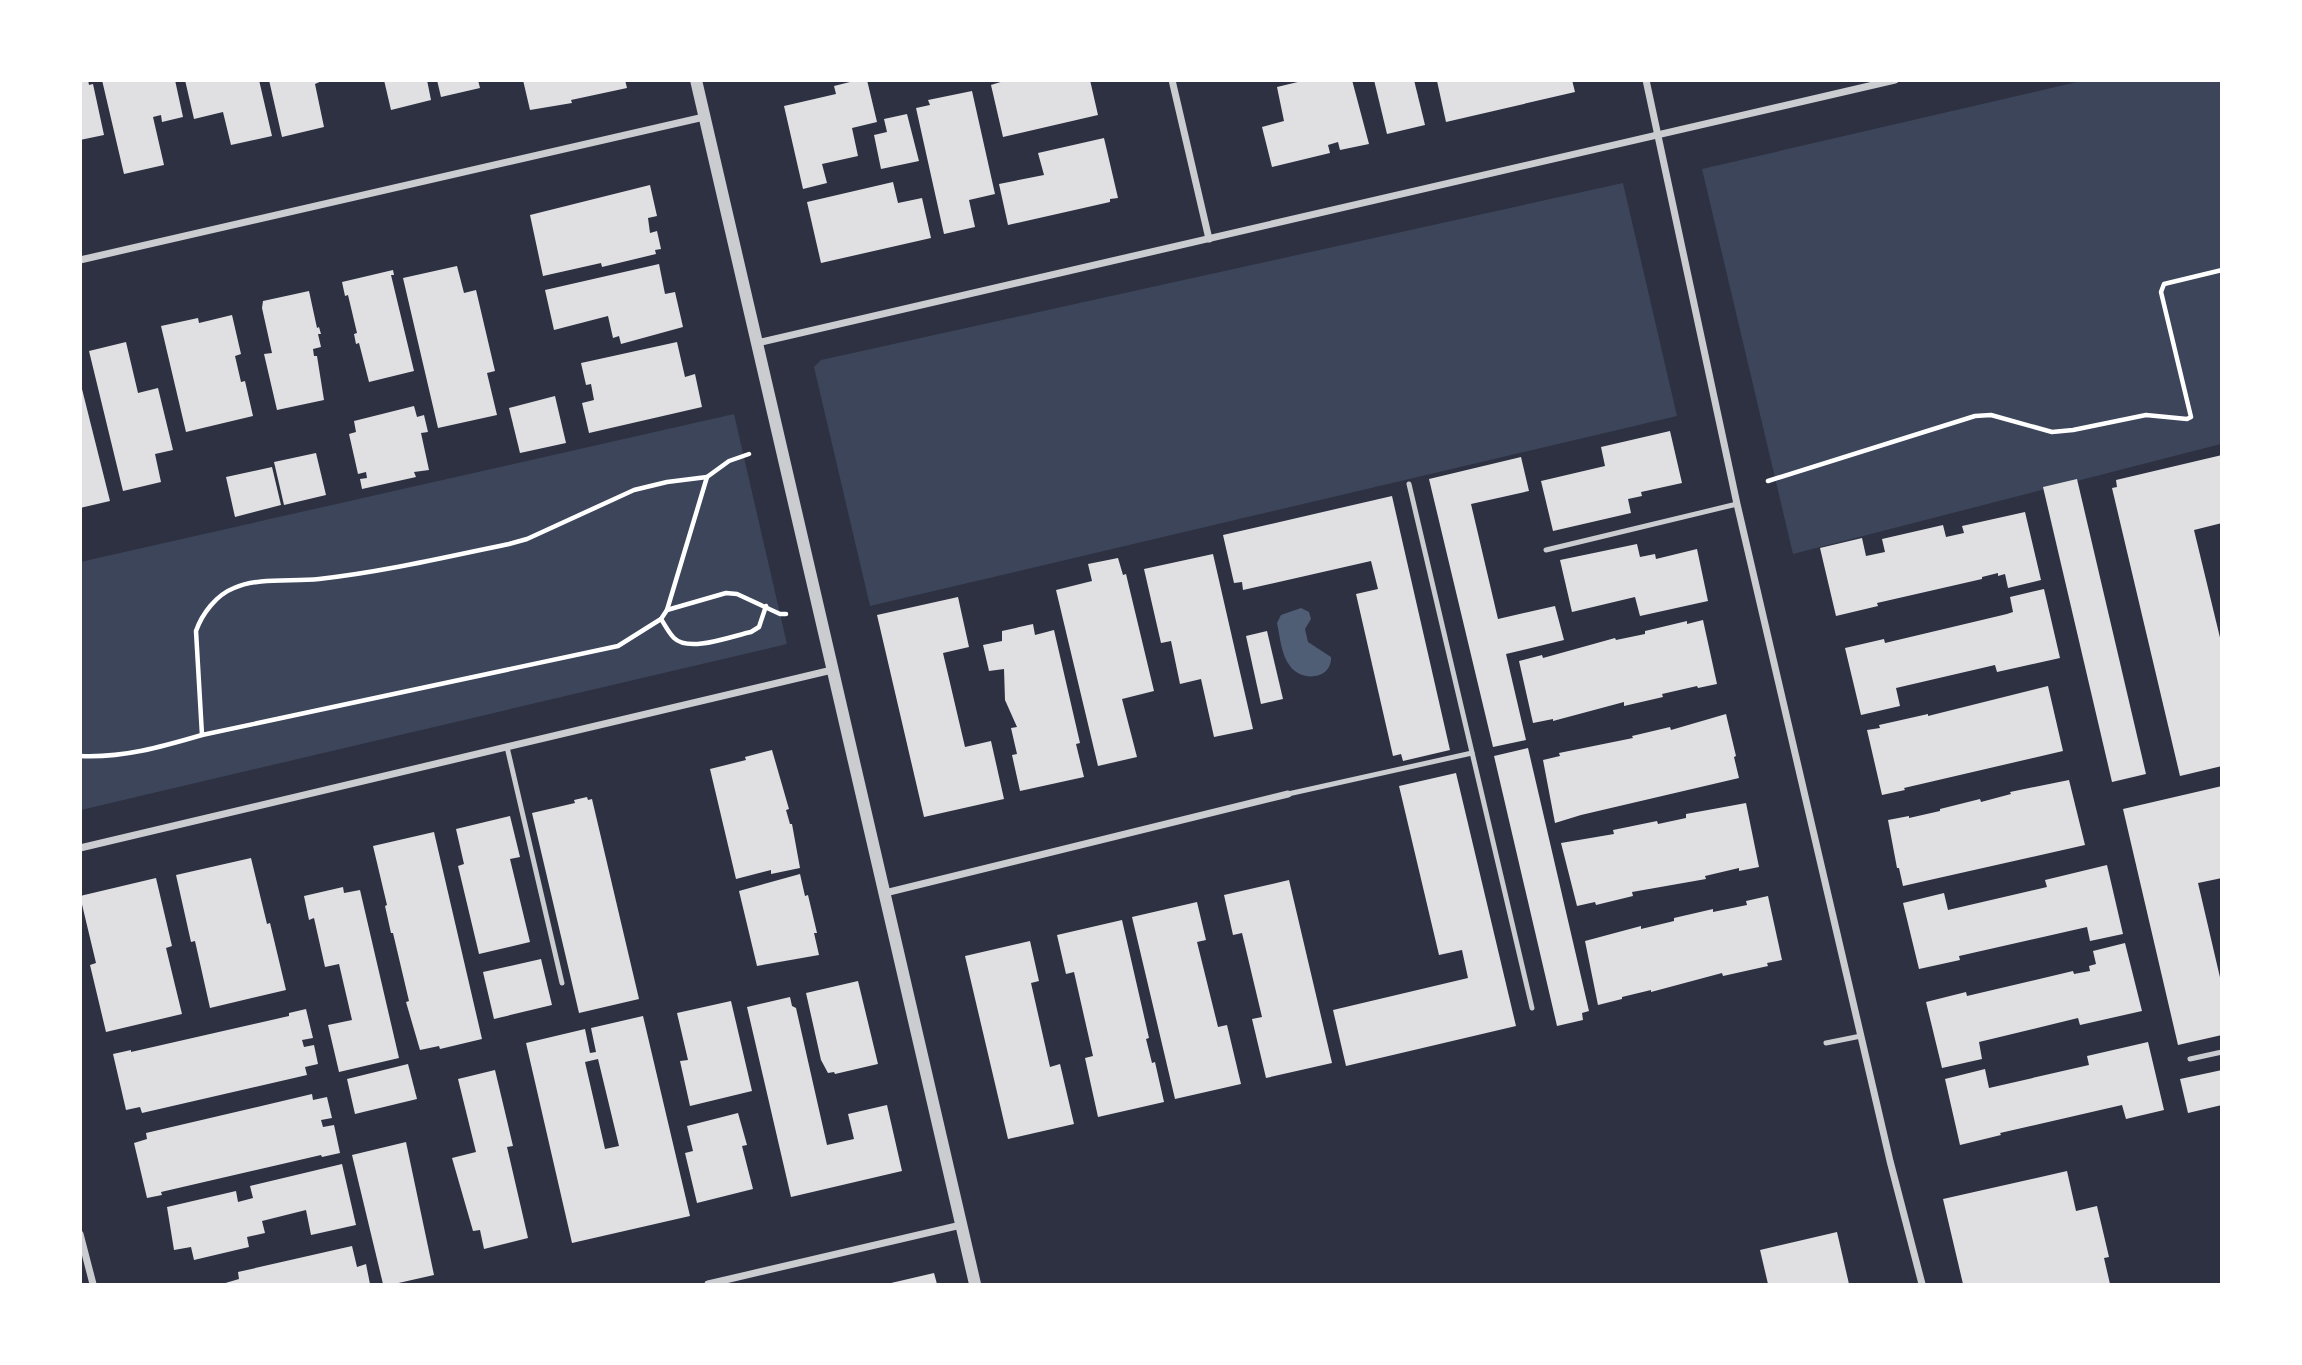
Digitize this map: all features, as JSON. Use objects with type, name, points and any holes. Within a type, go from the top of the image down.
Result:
[{"type":"street","points":[[696,80],[975,1284]]},
{"type":"street","points":[[1172,80],[1209,239]]},
{"type":"street","points":[[1646,80],[1737,504],[1890,1161],[1922,1284]]},
{"type":"street","points":[[757,343],[1895,80]]},
{"type":"street","points":[[80,260],[704,117]]},
{"type":"street","points":[[80,848],[832,670]]},
{"type":"street","points":[[885,894],[1288,794]]},
{"type":"street","points":[[708,1284],[961,1225]]},
{"type":"street","points":[[80,1234],[93,1284]]},
{"type":"lane","points":[[1409,484],[1532,1008]]},
{"type":"lane","points":[[1546,550],[1737,504]]},
{"type":"lane","points":[[507,747],[562,983]]},
{"type":"lane","points":[[1288,794],[1472,752]]},
{"type":"lane","points":[[1826,1043],[1861,1036]]},
{"type":"lane","points":[[2190,1059],[2221,1052]]},
{"type":"path","points":[[1768,481],[1975,416],[1991,415],[2052,432],[2146,415],[2187,419],[2191,417],[2161,292],[2164,284],[2221,270]]},
{"type":"path","points":[[202,735],[196,631],[214,601],[232,589],[255,583],[320,579],[509,544],[527,539],[634,490],[707,477],[729,461],[749,454]]},
{"type":"path","points":[[80,755],[106,757],[145,752],[202,735],[618,646],[660,619],[667,610],[707,477]]},
{"type":"path","points":[[667,610],[726,593],[737,594],[780,614],[786,614]]},
{"type":"path","points":[[660,619],[675,639],[686,645],[696,644],[751,632],[759,627],[766,606]]},
{"type":"shaded area","points":[[2081,81],[2221,81],[2221,444],[1793,554],[1702,169]]},
{"type":"shaded area","points":[[1623,183],[1677,416],[870,606],[814,367],[821,360]]},
{"type":"shaded area","points":[[734,414],[787,644],[81,810],[80,562]]},
{"type":"shaded area","points":[[1301,608],[1309,612],[1311,619],[1305,629],[1308,642],[1331,657],[1327,670],[1315,676],[1301,675],[1295,671],[1287,662],[1281,645],[1277,623],[1281,615]]},
{"type":"building","points":[[80,80],[88,80],[89,85],[93,84],[104,135],[80,140]]},
{"type":"building","points":[[102,80],[175,80],[183,117],[162,122],[161,115],[153,117],[164,165],[124,174]]},
{"type":"building","points":[[185,80],[259,80],[272,136],[231,145],[223,112],[194,119]]},
{"type":"building","points":[[269,80],[324,80],[315,84],[324,127],[282,137]]},
{"type":"building","points":[[384,80],[427,80],[431,100],[391,110]]},
{"type":"building","points":[[437,80],[478,80],[480,88],[441,97]]},
{"type":"building","points":[[523,80],[625,80],[627,88],[571,100],[572,103],[530,110]]},
{"type":"building","points":[[867,80],[877,122],[852,128],[858,156],[822,164],[827,183],[803,189],[784,106],[836,94],[834,86]]},
{"type":"building","points":[[1007,80],[1090,80],[1098,115],[1003,137],[991,85]]},
{"type":"building","points":[[1306,80],[1352,80],[1369,144],[1340,150],[1338,142],[1328,145],[1330,153],[1272,167],[1262,127],[1284,121],[1277,87]]},
{"type":"building","points":[[1374,80],[1414,80],[1425,125],[1387,134]]},
{"type":"building","points":[[1572,80],[1575,92],[1446,122],[1437,81]]},
{"type":"building","points":[[972,91],[995,194],[969,200],[975,227],[944,234],[916,108],[930,105],[928,100]]},
{"type":"building","points":[[907,114],[919,161],[881,169],[874,135],[887,132],[884,119]]},
{"type":"building","points":[[1104,138],[1118,198],[1008,225],[999,184],[1044,175],[1038,153]]},
{"type":"building","points":[[893,182],[898,203],[922,198],[931,238],[821,263],[807,202]]},
{"type":"building","points":[[650,185],[657,216],[648,218],[650,233],[657,231],[661,249],[655,250],[656,254],[602,267],[601,263],[543,276],[530,215]]},
{"type":"building","points":[[659,264],[665,294],[675,292],[683,327],[621,344],[619,336],[613,338],[608,316],[554,330],[545,290]]},
{"type":"building","points":[[457,266],[464,293],[476,290],[495,371],[487,373],[497,415],[438,428],[403,278]]},
{"type":"building","points":[[393,270],[394,275],[391,275],[414,371],[369,382],[359,343],[356,344],[354,334],[357,333],[342,282]]},
{"type":"building","points":[[309,291],[317,328],[319,327],[321,334],[318,334],[321,347],[313,349],[314,356],[317,356],[324,400],[277,410],[264,354],[272,353],[262,308],[263,301]]},
{"type":"building","points":[[232,315],[241,354],[235,356],[241,382],[245,381],[253,416],[186,432],[161,326],[198,318],[199,323]]},
{"type":"building","points":[[126,342],[138,393],[158,388],[173,450],[155,454],[161,482],[123,491],[89,351]]},
{"type":"building","points":[[677,342],[685,377],[695,374],[702,407],[589,433],[582,403],[594,400],[591,384],[586,385],[581,363]]},
{"type":"building","points":[[80,381],[110,501],[80,508]]},
{"type":"building","points":[[555,396],[566,443],[520,453],[509,408]]},
{"type":"building","points":[[414,406],[417,417],[424,415],[428,432],[421,433],[429,470],[414,472],[416,477],[362,489],[360,479],[367,478],[366,472],[358,474],[349,434],[356,432],[354,421]]},
{"type":"building","points":[[1670,431],[1682,483],[1641,492],[1642,496],[1628,499],[1631,513],[1553,531],[1541,481],[1605,466],[1601,447]]},
{"type":"building","points":[[316,453],[326,495],[284,505],[274,462]]},
{"type":"building","points":[[2222,455],[2222,523],[2194,530],[2222,646],[2222,766],[2180,776],[2112,488],[2117,487],[2116,480]]},
{"type":"building","points":[[1521,457],[1529,491],[1471,504],[1498,619],[1555,606],[1564,640],[1506,654],[1526,740],[1493,747],[1429,479]]},
{"type":"building","points":[[272,467],[281,505],[235,517],[226,477]]},
{"type":"building","points":[[2077,479],[2146,774],[2112,782],[2043,487]]},
{"type":"building","points":[[1392,496],[1450,750],[1403,761],[1401,754],[1393,756],[1356,594],[1378,589],[1371,561],[1243,590],[1242,582],[1234,583],[1223,535]]},
{"type":"building","points":[[2025,512],[2041,580],[2008,588],[2005,574],[1998,576],[1998,573],[1836,616],[1820,548],[1862,538],[1866,556],[1885,552],[1882,539],[1943,525],[1946,537],[1964,533],[1962,526]]},
{"type":"building","points":[[1637,544],[1640,557],[1655,554],[1656,559],[1697,549],[1708,601],[1640,616],[1635,597],[1572,612],[1560,560]]},
{"type":"building","points":[[1213,554],[1253,729],[1214,737],[1201,679],[1180,684],[1171,641],[1161,643],[1144,569]]},
{"type":"building","points":[[1118,558],[1123,575],[1126,574],[1154,691],[1122,699],[1137,757],[1098,766],[1056,590],[1092,581],[1088,564]]},
{"type":"building","points":[[2044,589],[2060,658],[1997,672],[1995,665],[1896,688],[1900,706],[1861,715],[1845,648],[1884,639],[1885,643],[2007,614],[2013,612],[2010,597]]},
{"type":"building","points":[[958,597],[969,647],[943,653],[965,747],[991,741],[1004,799],[924,817],[877,615]]},
{"type":"building","points":[[1703,620],[1717,684],[1662,694],[1663,697],[1624,706],[1624,702],[1553,721],[1533,723],[1519,661],[1542,655],[1543,658],[1615,638],[1616,640],[1645,634],[1645,631],[1687,621],[1687,624]]},
{"type":"building","points":[[1033,624],[1035,635],[1054,630],[1080,743],[1076,744],[1084,777],[1020,791],[1012,755],[1017,754],[1011,728],[1017,727],[1005,700],[1004,669],[989,671],[983,645],[1002,641],[1002,631]]},
{"type":"building","points":[[1267,631],[1283,699],[1261,704],[1246,636]]},
{"type":"building","points":[[2048,686],[2063,751],[1882,795],[1867,730]]},
{"type":"building","points":[[1726,714],[1739,778],[1555,823],[1543,760],[1560,756],[1559,753],[1633,738],[1632,736],[1670,727],[1671,730]]},
{"type":"building","points":[[1528,748],[1589,1011],[1582,1013],[1583,1020],[1557,1026],[1494,756]]},
{"type":"building","points":[[772,750],[789,809],[786,810],[792,824],[800,868],[771,874],[771,870],[736,879],[710,769]]},
{"type":"building","points":[[1456,773],[1516,1026],[1346,1066],[1333,1010],[1468,978],[1462,950],[1439,955],[1399,786]]},
{"type":"building","points":[[2069,780],[2085,845],[1903,886],[1888,820],[1909,818]]},
{"type":"building","points":[[2222,786],[2222,878],[2198,883],[2222,986],[2222,1035],[2178,1045],[2123,809]]},
{"type":"building","points":[[587,797],[588,800],[592,799],[639,999],[579,1013],[532,813],[575,803],[574,800]]},
{"type":"building","points":[[1746,803],[1759,867],[1739,871],[1739,868],[1705,876],[1706,879],[1632,892],[1633,896],[1596,905],[1595,902],[1577,906],[1561,843],[1614,834],[1613,830],[1657,821],[1658,824],[1686,818],[1686,814]]},
{"type":"building","points":[[510,816],[520,857],[510,859],[530,942],[479,954],[458,866],[464,864],[456,829]]},
{"type":"building","points":[[434,832],[482,1039],[440,1049],[439,1046],[420,1050],[406,1002],[409,1001],[391,933],[373,846]]},
{"type":"building","points":[[251,858],[286,990],[210,1008],[176,875]]},
{"type":"building","points":[[2107,865],[2123,934],[2090,941],[2087,927],[1959,956],[1960,960],[1919,969],[1903,903],[1944,893],[1948,910],[2047,887],[2045,880]]},
{"type":"building","points":[[800,874],[817,933],[814,933],[819,955],[757,966],[739,891]]},
{"type":"building","points":[[156,878],[172,946],[166,948],[182,1014],[106,1032],[90,965],[96,963],[80,896]]},
{"type":"building","points":[[1289,880],[1332,1063],[1266,1078],[1252,1019],[1262,1017],[1242,933],[1233,935],[1224,895]]},
{"type":"building","points":[[343,887],[344,893],[360,890],[399,1058],[339,1072],[328,1025],[352,1020],[339,964],[325,967],[314,918],[309,920],[304,896]]},
{"type":"building","points":[[1768,896],[1782,960],[1767,963],[1768,966],[1723,976],[1722,973],[1598,1005],[1585,941],[1641,926],[1641,929],[1674,921],[1674,918],[1713,909],[1713,912],[1747,905],[1746,901]]},
{"type":"building","points":[[1197,902],[1206,940],[1197,942],[1218,1027],[1227,1025],[1241,1084],[1175,1099],[1132,917]]},
{"type":"building","points":[[1122,920],[1149,1038],[1146,1039],[1152,1063],[1155,1062],[1164,1102],[1098,1117],[1085,1058],[1093,1056],[1074,972],[1066,974],[1057,935]]},
{"type":"building","points":[[1030,941],[1039,981],[1031,983],[1050,1067],[1060,1064],[1074,1124],[1008,1139],[965,956]]},
{"type":"building","points":[[2125,943],[2142,1011],[2080,1025],[2078,1018],[1979,1042],[1982,1059],[1942,1068],[1926,1002],[1966,992],[1967,996],[2073,971],[2074,974],[2090,971],[2089,966],[2096,964],[2093,951]]},
{"type":"building","points":[[541,959],[552,1005],[494,1019],[483,972]]},
{"type":"building","points":[[858,981],[878,1064],[835,1074],[828,1073],[821,1060],[806,993]]},
{"type":"building","points":[[790,997],[792,1006],[796,1008],[827,1145],[854,1139],[848,1114],[887,1105],[902,1171],[791,1197],[747,1007]]},
{"type":"building","points":[[731,1001],[752,1091],[690,1106],[680,1061],[688,1060],[677,1013]]},
{"type":"building","points":[[306,1009],[313,1038],[302,1040],[304,1047],[314,1045],[318,1064],[305,1067],[307,1075],[142,1113],[140,1107],[126,1110],[113,1054],[289,1016],[289,1013]]},
{"type":"building","points":[[643,1016],[690,1216],[572,1243],[526,1043],[585,1029],[590,1053],[596,1052],[591,1028]],"holes":[[[598,1059],[619,1146],[605,1149],[585,1062]]]},
{"type":"building","points":[[2148,1042],[2164,1110],[2126,1119],[2122,1105],[1960,1145],[1945,1079],[1985,1069],[1989,1088],[2089,1065],[2087,1056]]},
{"type":"building","points":[[408,1064],[417,1099],[355,1114],[347,1079]]},
{"type":"building","points":[[495,1070],[513,1146],[507,1147],[528,1238],[484,1249],[480,1230],[473,1231],[452,1158],[476,1152],[458,1079]]},
{"type":"building","points":[[2222,1070],[2222,1105],[2188,1113],[2180,1079]]},
{"type":"building","points":[[312,1094],[313,1100],[327,1097],[332,1118],[321,1120],[323,1127],[334,1125],[340,1153],[161,1192],[162,1195],[147,1198],[134,1143],[147,1139],[146,1133]]},
{"type":"building","points":[[738,1113],[747,1145],[742,1146],[753,1189],[697,1203],[685,1153],[693,1151],[687,1126]]},
{"type":"building","points":[[406,1142],[434,1275],[383,1284],[352,1155]]},
{"type":"building","points":[[342,1164],[356,1225],[311,1235],[306,1210],[262,1221],[265,1233],[247,1237],[249,1247],[194,1260],[191,1247],[174,1250],[167,1207],[236,1191],[238,1202],[253,1198],[250,1186]]},
{"type":"building","points":[[2067,1171],[2076,1211],[2097,1206],[2109,1257],[2104,1258],[2110,1284],[1963,1284],[1943,1199]]},
{"type":"building","points":[[1837,1232],[1849,1284],[1768,1284],[1760,1250]]},
{"type":"building","points":[[352,1246],[357,1267],[366,1264],[370,1284],[222,1284],[239,1279],[238,1272]]},
{"type":"building","points":[[934,1273],[937,1284],[891,1284],[891,1283]]}]
